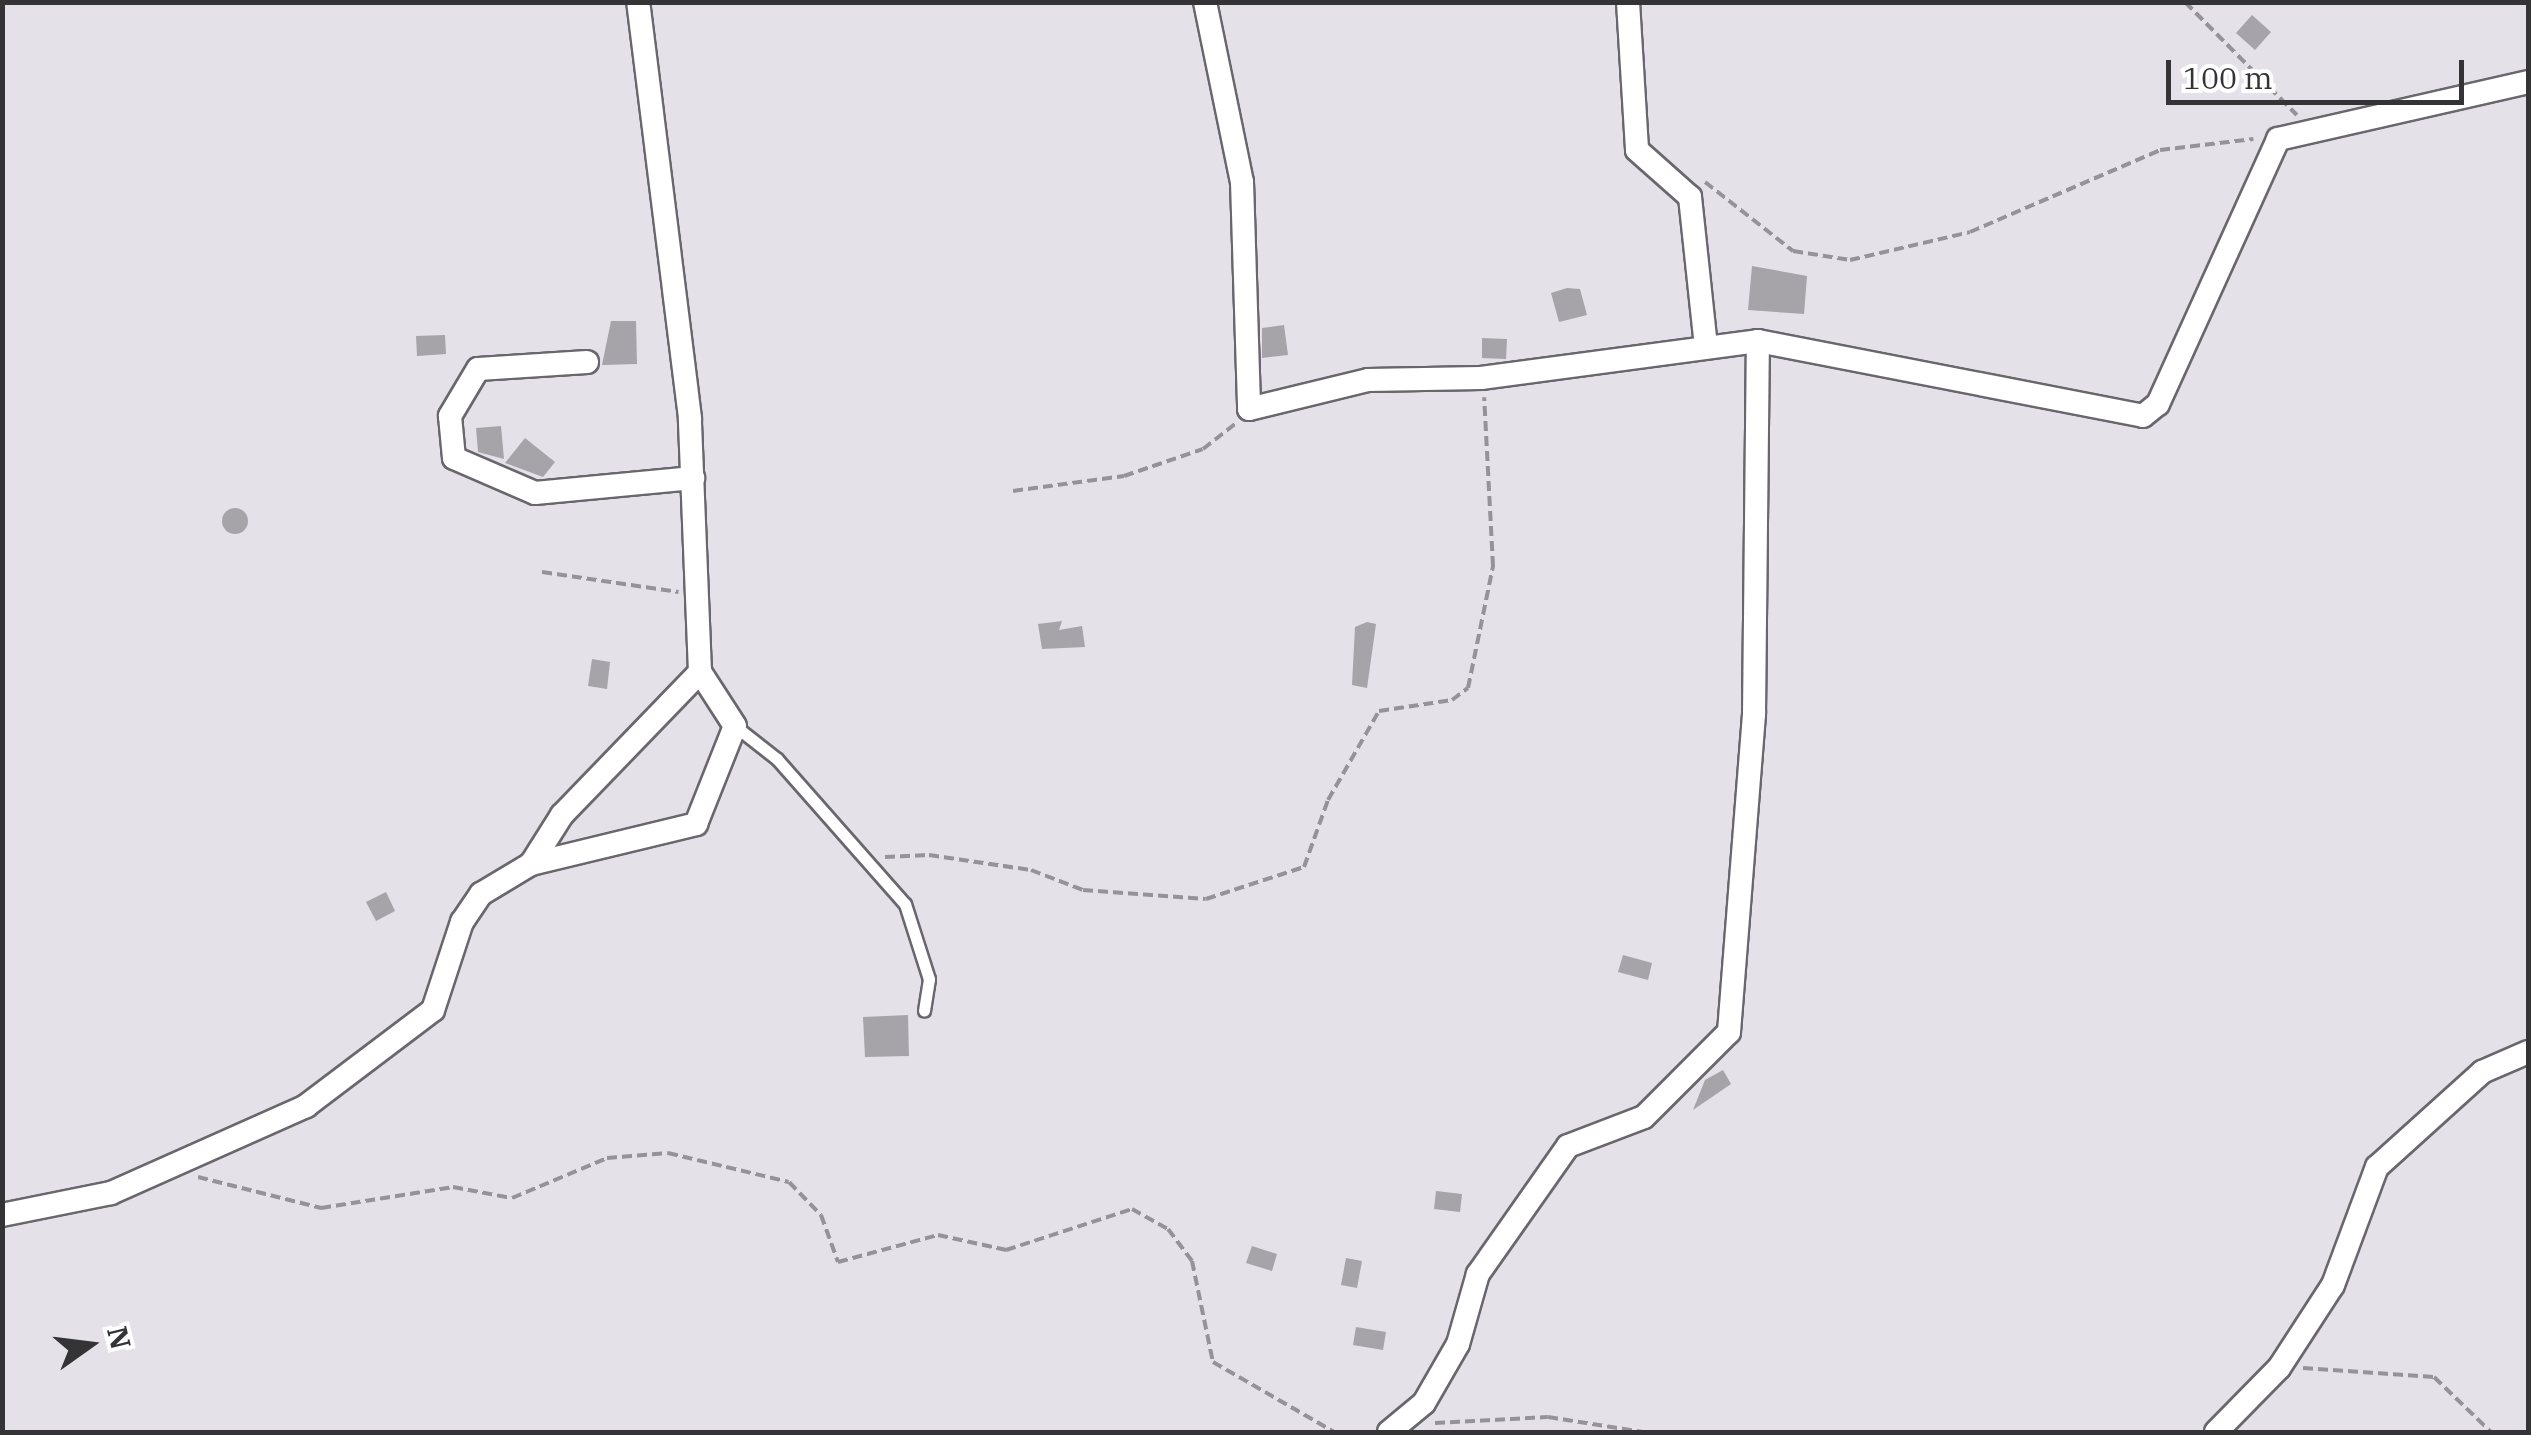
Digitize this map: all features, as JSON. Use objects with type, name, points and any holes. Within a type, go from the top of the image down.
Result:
[{"type":"street","points":[[2,1215],[78,1204],[306,1106],[375,1062],[433,1010],[470,906],[531,864],[691,830],[734,726],[700,672],[694,592],[693,478],[638,2]]},
{"type":"street","points":[[1205,2],[1242,182],[1249,410],[1368,380],[1481,378],[1758,341],[2144,416],[2158,404],[2278,139],[2528,82]]},
{"type":"street","points":[[1628,2],[1637,150],[1643,165],[1676,177],[1690,198],[1706,346]]},
{"type":"street","points":[[1397,1427],[1458,1344],[1478,1274],[1568,1146],[1644,1117],[1729,1032],[1754,714],[1758,341]]},
{"type":"street","points":[[587,362],[478,369],[450,416],[454,458],[535,493],[693,478]]},
{"type":"street","points":[[531,864],[562,815],[700,672]]},
{"type":"street","points":[[2216,1432],[2279,1368],[2343,1267],[2350,1224],[2376,1167],[2482,1072],[2528,1052]]},
{"type":"lane","points":[[734,726],[872,862],[918,934],[928,979],[924,1011]]},
{"type":"path","points":[[2185,2],[2311,129]]},
{"type":"path","points":[[1676,177],[1726,194],[1792,251],[1850,260],[1970,232],[2160,150],[2278,139]]},
{"type":"path","points":[[872,862],[907,852],[1031,870],[1083,890],[1206,899],[1304,867],[1328,800],[1379,711],[1452,700],[1468,688],[1493,566],[1481,378]]},
{"type":"path","points":[[1012,491],[1096,484],[1186,457],[1249,410]]},
{"type":"path","points":[[542,572],[694,592]]},
{"type":"path","points":[[170,1167],[321,1208],[452,1187],[512,1198],[607,1158],[668,1152],[789,1182],[820,1213],[838,1262],[938,1235],[1006,1250],[1132,1208],[1168,1229],[1192,1261],[1204,1345],[1217,1367],[1334,1432]]},
{"type":"path","points":[[2279,1368],[2434,1377],[2491,1432]]},
{"type":"path","points":[[1397,1427],[1548,1417],[1643,1432]]},
{"type":"building","points":[[2252,15],[2271,32],[2255,50],[2236,33]]},
{"type":"building","points":[[1752,266],[1807,276],[1804,314],[1748,310]]},
{"type":"building","points":[[1580,289],[1587,315],[1559,322],[1551,293]]},
{"type":"building","points":[[611,321],[636,321],[637,364],[602,365]]},
{"type":"building","points":[[1284,325],[1288,355],[1262,358],[1262,328]]},
{"type":"building","points":[[445,335],[446,354],[417,356],[416,336]]},
{"type":"building","points":[[1482,338],[1507,339],[1506,359],[1482,358]]},
{"type":"building","points":[[501,426],[504,459],[478,452],[476,428]]},
{"type":"building","points":[[525,438],[555,462],[543,477],[505,463]]},
{"type":"building","points":[[235,508],[244,512],[248,521],[244,530],[235,534],[226,530],[222,521],[226,512]]},
{"type":"building","points":[[1062,621],[1059,630],[1082,626],[1085,647],[1042,649],[1038,624]]},
{"type":"building","points":[[1367,622],[1376,624],[1367,688],[1352,685],[1355,627]]},
{"type":"building","points":[[592,659],[610,662],[607,689],[588,686]]},
{"type":"building","points":[[386,892],[395,911],[376,921],[366,902]]},
{"type":"building","points":[[1623,955],[1652,963],[1648,980],[1618,972]]},
{"type":"building","points":[[908,1015],[909,1056],[865,1057],[863,1017]]},
{"type":"building","points":[[1723,1070],[1731,1084],[1693,1110],[1705,1080]]},
{"type":"building","points":[[1436,1191],[1462,1194],[1460,1212],[1434,1209]]},
{"type":"building","points":[[1252,1246],[1277,1254],[1272,1271],[1246,1263]]},
{"type":"building","points":[[1346,1258],[1362,1261],[1357,1288],[1341,1285]]},
{"type":"building","points":[[1356,1327],[1386,1332],[1383,1350],[1353,1345]]}]
